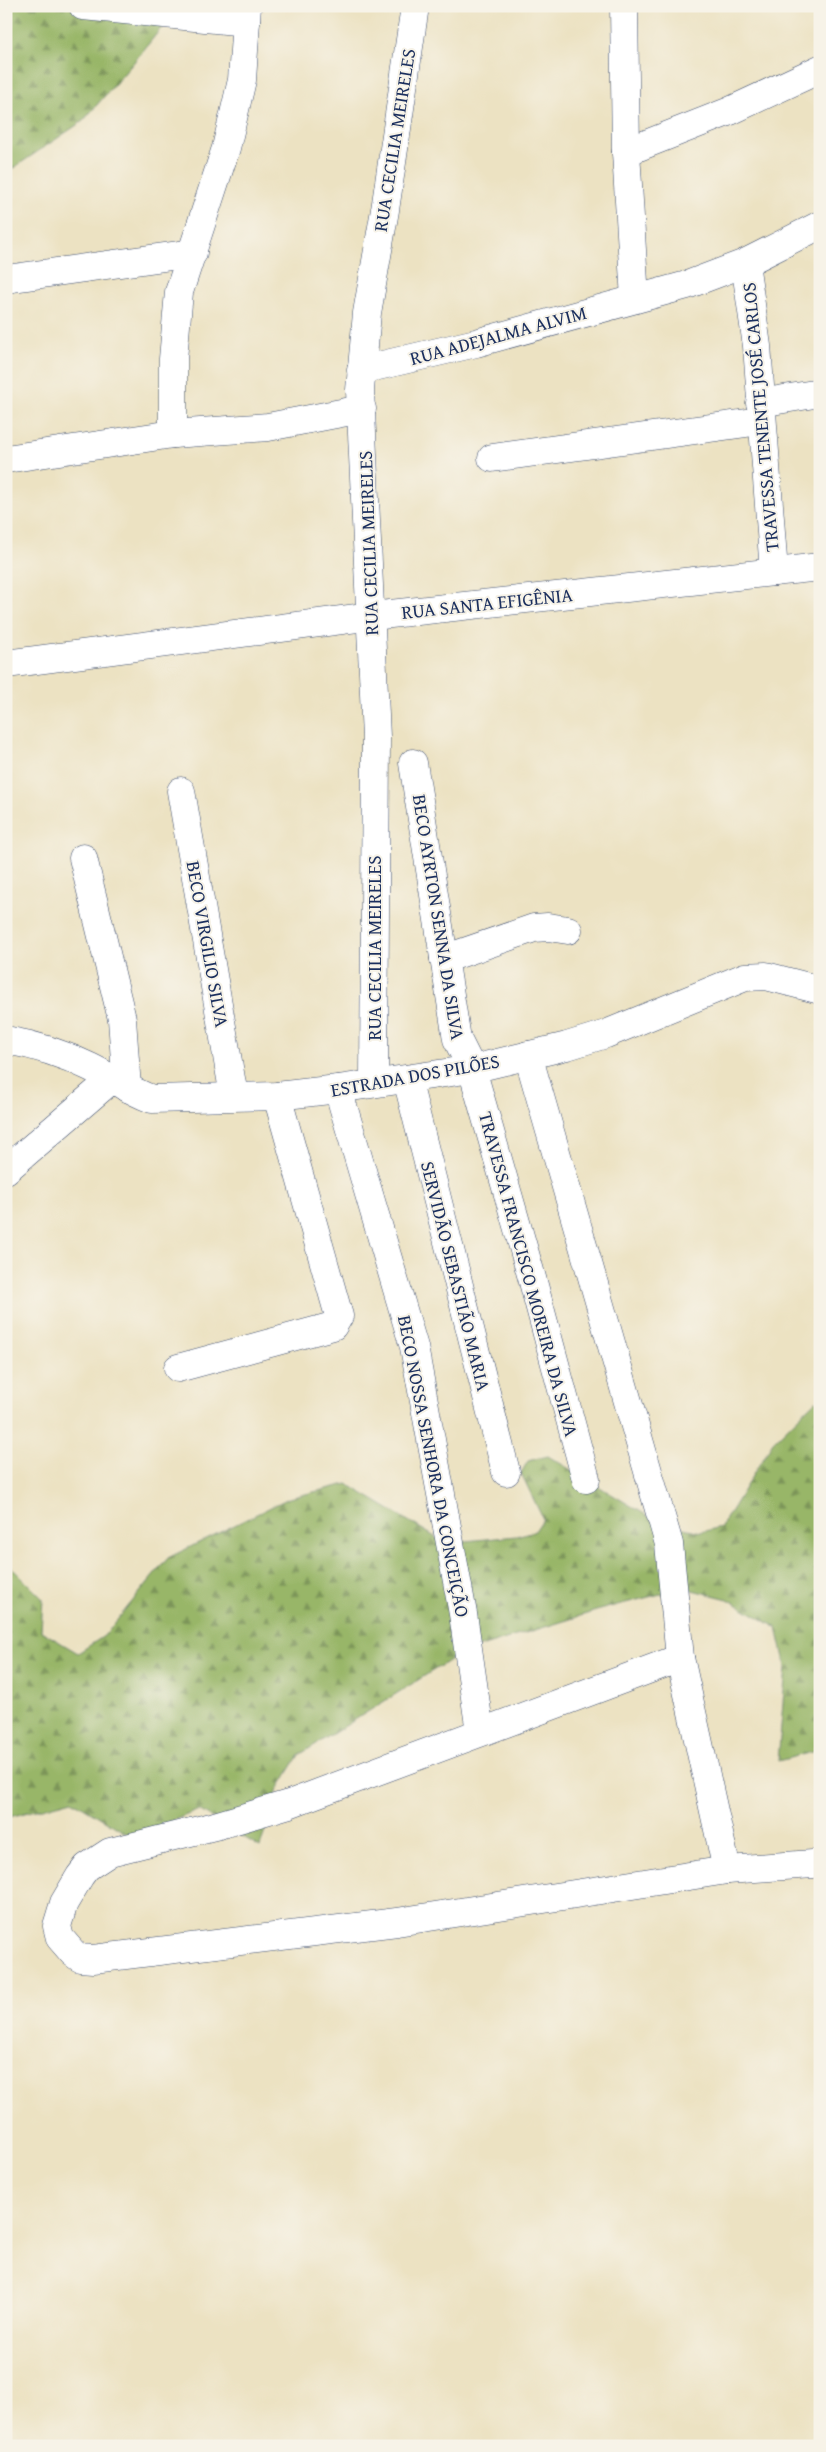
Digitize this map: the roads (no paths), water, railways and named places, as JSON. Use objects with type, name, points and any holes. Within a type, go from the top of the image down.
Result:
[{"type":"street","points":[[82,6],[247,14],[242,80],[226,148],[179,292],[173,359],[173,434]]},
{"type":"street","name":"RUA CECILIA MEIRELES","points":[[374,1083],[376,737],[372,687],[372,616],[361,370],[367,313],[385,210],[415,6]]},
{"type":"street","points":[[624,6],[626,152],[635,299]]},
{"type":"street","points":[[626,152],[730,111],[820,69]]},
{"type":"street","name":"RUA ADEJALMA ALVIM","points":[[361,370],[476,343],[687,285],[745,263],[820,225]]},
{"type":"street","points":[[6,279],[193,253]]},
{"type":"street","name":"TRAVESSA TENENTE JOSÉ CARLOS","points":[[745,263],[756,338],[760,412],[774,572]]},
{"type":"street","points":[[492,458],[760,412],[820,393]]},
{"type":"street","points":[[6,460],[173,434],[268,426],[362,409]]},
{"type":"street","name":"RUA SANTA EFIGÊNIA","points":[[6,664],[372,616],[820,567]]},
{"type":"street","name":"BECO AYRTON SENNA DA SILVA","points":[[413,763],[457,1038],[472,1069]]},
{"type":"street","name":"BECO VIRGILIO SILVA","points":[[181,792],[234,1096]]},
{"type":"street","points":[[6,1170],[119,1084],[122,1019],[83,858]]},
{"type":"street","points":[[444,960],[534,928],[548,927],[568,930]]},
{"type":"street","name":"ESTRADA DOS PILÕES","points":[[11,1046],[68,1058],[152,1099],[277,1096],[407,1080],[472,1069],[528,1055],[606,1034],[745,977],[766,976],[820,990]]},
{"type":"street","points":[[528,1055],[669,1544],[680,1658],[727,1870]]},
{"type":"street","name":"TRAVESSA FRANCISCO MOREIRA DA SILVA","points":[[472,1069],[532,1278],[586,1479]]},
{"type":"street","name":"SERVIDÃO SEBASTIÃO MARIA","points":[[407,1080],[506,1472]]},
{"type":"street","name":"BECO NOSSA SENHORA DA CONCEIÇÃO","points":[[338,1089],[414,1347],[463,1614],[480,1732]]},
{"type":"street","points":[[178,1368],[333,1326],[338,1316],[277,1096]]},
{"type":"street","points":[[680,1658],[289,1804],[215,1826],[110,1852],[87,1868],[64,1903],[57,1926],[60,1938],[80,1958],[93,1960],[397,1922],[727,1870],[813,1864]]}]
